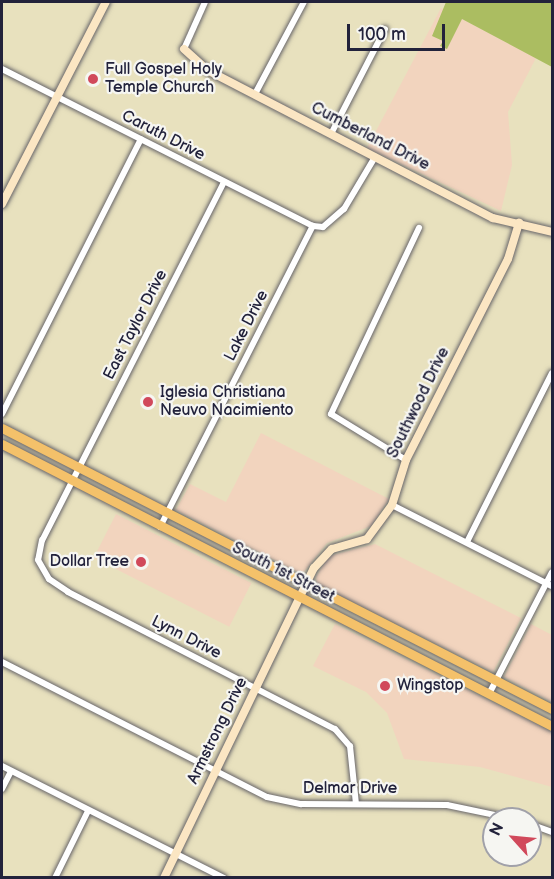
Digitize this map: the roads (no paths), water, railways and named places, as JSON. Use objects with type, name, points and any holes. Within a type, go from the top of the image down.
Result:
[{"type":"main road","name":"South 1st Street","points":[[2,428],[552,710]]},
{"type":"main road","name":"South 1st Street","points":[[2,444],[552,726]]},
{"type":"main road","points":[[393,646],[400,632]]},
{"type":"street","points":[[2,204],[106,2]]},
{"type":"street","points":[[184,49],[205,2]]},
{"type":"street","points":[[255,94],[304,2]]},
{"type":"street","points":[[331,134],[385,28]]},
{"type":"street","name":"Cumberland Drive","points":[[184,49],[207,70],[493,218],[552,232]]},
{"type":"street","name":"Caruth Drive","points":[[2,69],[313,226]]},
{"type":"street","points":[[2,414],[141,140]]},
{"type":"street","points":[[313,226],[323,227],[344,209],[375,157]]},
{"type":"street","name":"East Taylor Drive","points":[[49,579],[39,550],[224,182]]},
{"type":"street","name":"Southwood Drive","points":[[299,597],[322,556],[368,539],[392,505],[406,460],[508,259],[519,223]]},
{"type":"street","name":"Lake Drive","points":[[160,526],[313,226]]},
{"type":"street","points":[[406,460],[334,420],[332,401],[419,228]]},
{"type":"street","points":[[466,542],[552,373]]},
{"type":"street","points":[[392,505],[549,585]]},
{"type":"street","points":[[489,694],[549,585],[552,572]]},
{"type":"street","name":"Lynn Drive","points":[[49,579],[345,738],[353,756],[356,804]]},
{"type":"street","name":"Armstrong Drive","points":[[164,878],[299,597]]},
{"type":"street","name":"Delmar Drive","points":[[2,662],[214,772],[284,802],[447,805],[482,812]]},
{"type":"street","points":[[2,766],[224,878]]},
{"type":"street","points":[[2,789],[11,771]]},
{"type":"street","points":[[55,878],[88,811]]},
{"type":"place","name":"Full Gospel Holy Temple Church","points":[[93,79]]},
{"type":"place","name":"Iglesia Christiana Neuvo Nacimiento","points":[[148,402]]},
{"type":"place","name":"Dollar Tree","points":[[141,562]]},
{"type":"place","name":"Wingstop","points":[[385,686]]}]
